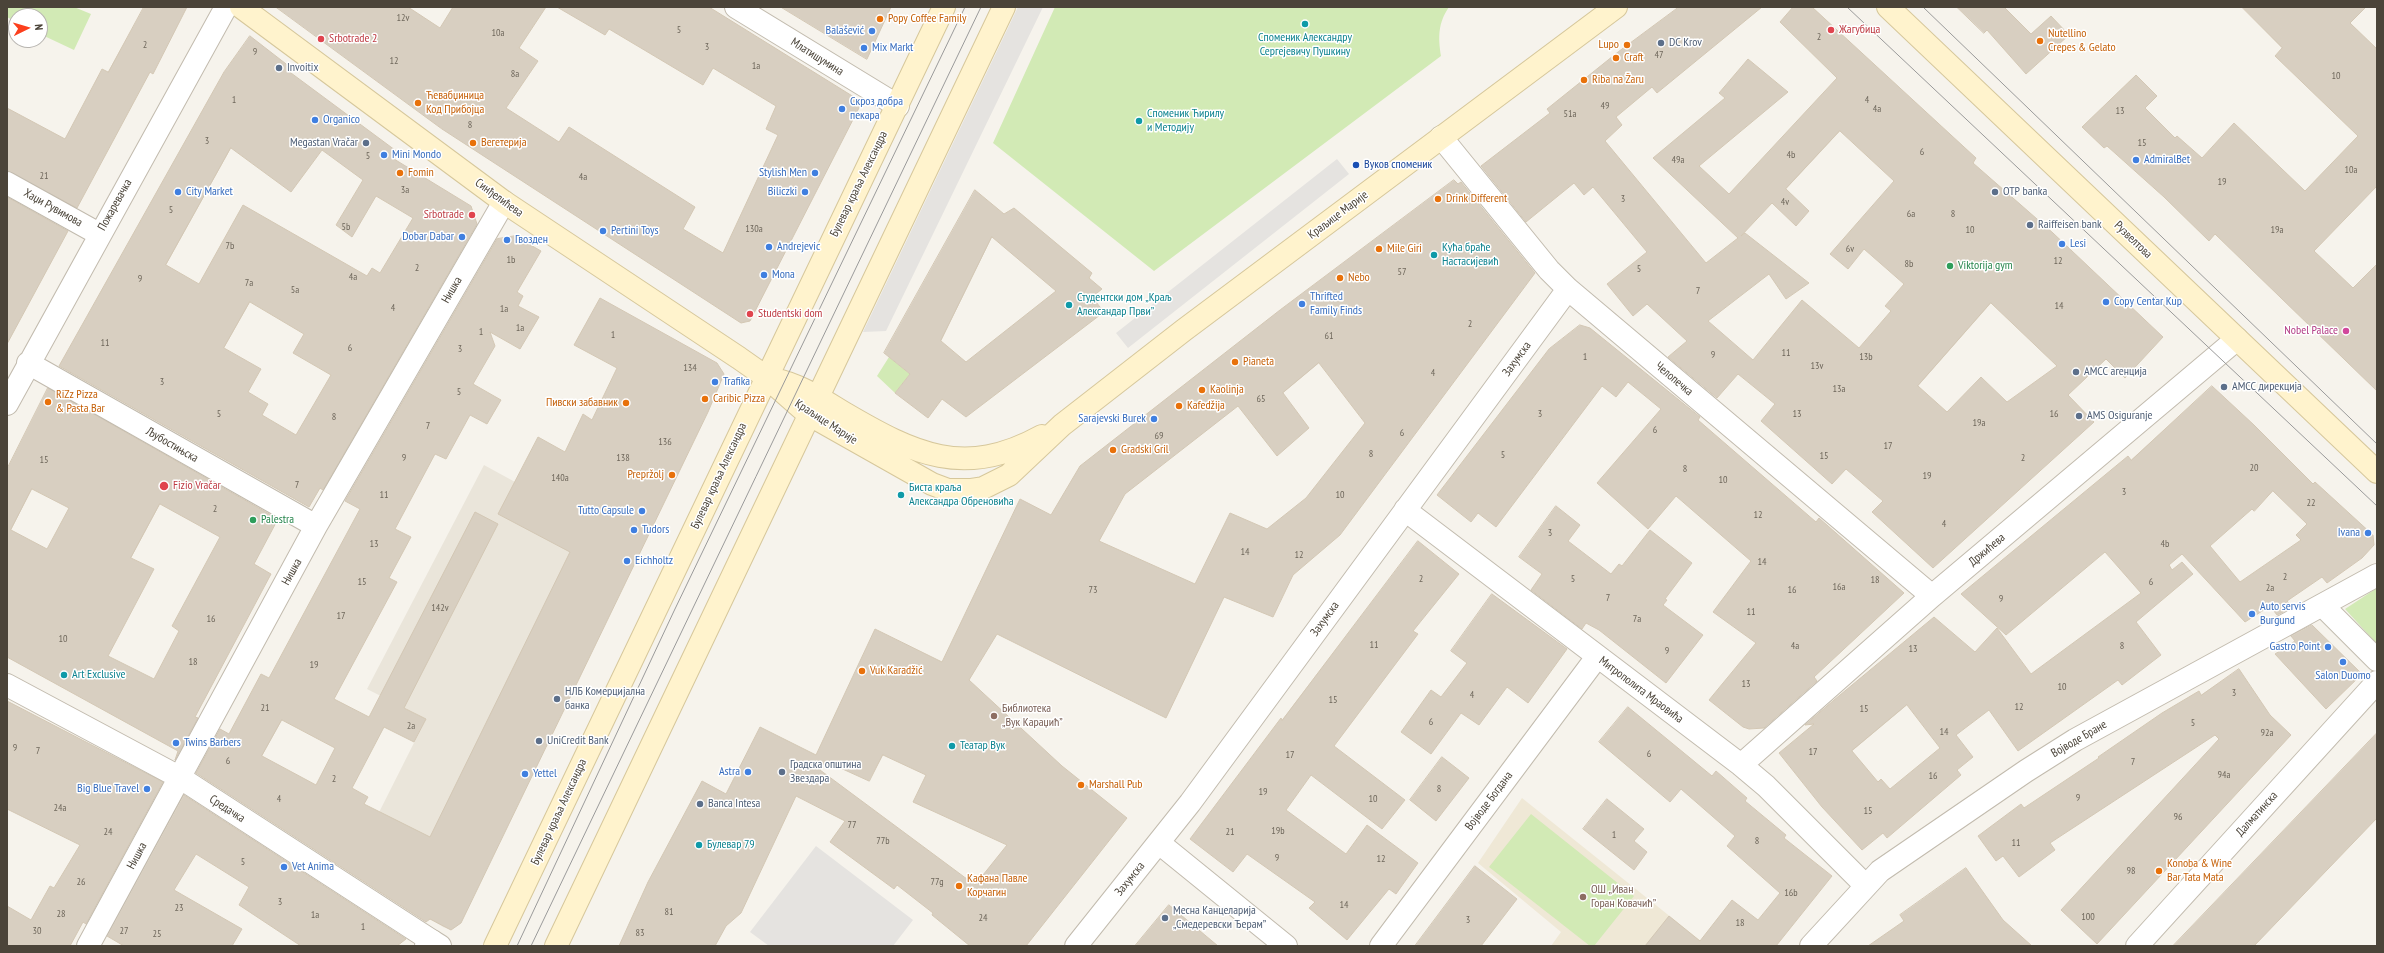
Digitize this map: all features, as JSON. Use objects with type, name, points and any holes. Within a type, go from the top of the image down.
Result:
[{"type":"main road","name":"Синђелићева","points":[[241,7],[504,202],[766,377]]},
{"type":"main road","name":"Булевар краља Александра","points":[[495,946],[766,377],[898,106],[944,7]]},
{"type":"main road","points":[[556,946],[812,406],[1004,7]]},
{"type":"main road","name":"Краљице Марије","points":[[766,377],[932,484],[948,490],[983,488],[1009,475],[1062,425],[1184,330],[1616,7]]},
{"type":"main road","name":"Рузвелтова","points":[[1888,7],[2377,472]]},
{"type":"main road","name":"Краљице Марије","points":[[812,406],[908,445],[945,458],[971,458],[1006,452],[1024,446],[1062,425]]},
{"type":"street","name":"Пожаревачка","points":[[7,404],[99,234],[226,7]]},
{"type":"street","name":"Млатишумина","points":[[736,7],[898,106]]},
{"type":"street","name":"Челопечка","points":[[1441,137],[1549,270],[1568,289],[1932,596]]},
{"type":"street","name":"Хаџи Рувимова","points":[[7,183],[99,234]]},
{"type":"street","name":"Нишка","points":[[88,946],[316,526],[504,202]]},
{"type":"street","name":"Захумска","points":[[1076,946],[1159,843],[1568,289]]},
{"type":"street","name":"Држићева","points":[[1741,765],[1932,596],[2237,339]]},
{"type":"street","name":"Љубостињска","points":[[28,363],[316,526]]},
{"type":"street","name":"Митрополита Мраовића","points":[[1405,510],[1741,765],[1766,786],[1865,885]]},
{"type":"street","name":"Војводе Бране","points":[[1811,946],[1865,885],[1880,871],[1975,805],[2075,740],[2377,575]]},
{"type":"street","points":[[2322,605],[2377,660]]},
{"type":"street","name":"Војводе Богдана","points":[[1380,946],[1597,657]]},
{"type":"street","name":"Далматинска","points":[[2136,946],[2377,682]]},
{"type":"street","name":"Средачка","points":[[7,685],[179,777],[433,944]]},
{"type":"street","points":[[1159,843],[1286,946]]},
{"type":"shaded area","points":[[1018,7],[1043,7],[886,331],[863,332]]},
{"type":"shaded area","points":[[1337,159],[1349,174],[1128,348],[1116,333]]},
{"type":"shaded area","points":[[484,465],[599,528],[461,923],[451,930],[443,927],[350,870],[426,719],[367,689]]},
{"type":"shaded area","name":"ОШ „Иван Горан Ковачић”","points":[[1522,798],[1707,946],[1551,946],[1561,932],[1478,863]]},
{"type":"shaded area","points":[[816,846],[913,920],[893,946],[769,946],[750,932]]},
{"type":"green space","points":[[7,7],[74,7],[91,14],[74,50],[48,38],[48,8],[8,8],[7,17]]},
{"type":"green space","points":[[1055,7],[1449,7],[1445,13],[1440,30],[1439,43],[1441,56],[1154,271],[993,143]]},
{"type":"green space","points":[[889,357],[910,374],[895,393],[877,376]]},
{"type":"green space","points":[[2377,588],[2377,644],[2345,609]]},
{"type":"green space","points":[[1531,814],[1634,896],[1594,946],[1590,946],[1489,867]]},
{"type":"building","points":[[144,7],[187,7],[153,74],[150,72],[77,208],[7,171],[7,108],[65,139],[102,69],[108,72]]},
{"type":"building","points":[[276,7],[408,7],[440,28],[453,7],[546,7],[519,48],[538,61],[506,108],[559,142],[569,127],[695,207],[683,229],[723,253],[778,135],[766,129],[776,106],[713,68],[703,85],[609,29],[605,35],[557,7],[709,7],[862,102],[750,321],[741,323],[442,129]]},
{"type":"building","points":[[781,7],[891,7],[867,59]]},
{"type":"building","points":[[1679,7],[1762,7],[1657,93],[1652,87],[1616,117],[1622,125],[1605,141],[1706,263],[1738,238],[1653,158],[1725,98],[1719,93],[1748,59],[1788,92],[1699,166],[1729,194],[1837,78],[1780,22],[1793,7],[1812,7],[1976,158],[1973,163],[2053,233],[2163,337],[2125,378],[2106,359],[2068,395],[2094,422],[1933,568],[1872,512],[1883,501],[1846,469],[1832,484],[1761,421],[1775,404],[1738,374],[1717,398],[1668,357],[1687,341],[1647,304],[1633,316],[1607,284],[1647,252],[1593,187],[1584,195],[1574,183],[1526,222],[1481,166],[1550,113],[1547,109],[1618,52]],"holes":[[[1840,131],[1894,181],[1830,254],[1848,269],[1864,249],[1904,284],[1885,306],[1891,311],[1859,348],[1802,300],[1753,360],[1708,321],[1769,274],[1786,299],[1809,283],[1745,233],[1741,236],[1772,203],[1796,226],[1809,211],[1786,189]],[[1991,303],[2057,366],[2007,402],[1981,377],[1947,412],[1918,386]]]},
{"type":"building","points":[[1957,7],[2004,7],[2031,34],[2051,16],[2069,35],[2026,74],[1987,30],[1984,33]]},
{"type":"building","points":[[2242,7],[2366,7],[2350,23],[2377,49],[2377,186],[2314,251],[2353,288],[2377,264],[2377,391],[2215,234],[2209,241],[2164,197],[2107,146],[2104,148],[2082,127],[2136,75],[2157,96],[2145,108],[2175,138],[2177,136],[2202,158],[2234,123],[2305,191],[2358,136],[2275,56],[2282,48]]},
{"type":"building","points":[[250,36],[290,67],[287,70],[399,153],[394,159],[471,206],[477,224],[323,490],[320,488],[309,507],[59,366],[224,72]],"holes":[[[231,148],[291,192],[322,150],[363,180],[336,225],[352,237],[376,196],[413,218],[380,273],[372,268],[367,276],[243,205],[199,284],[166,265]],[[250,302],[304,334],[293,353],[331,375],[296,435],[262,415],[268,404],[248,392],[261,369],[224,348]]]},
{"type":"building","points":[[1454,180],[1458,184],[1461,182],[1535,273],[1340,535],[1293,575],[1273,617],[1224,597],[1166,718],[997,634],[969,680],[1062,766],[1127,818],[1026,946],[970,946],[932,915],[933,913],[897,885],[894,889],[830,842],[845,821],[796,796],[741,913],[726,926],[715,946],[619,946],[648,882],[702,781],[726,794],[760,727],[816,755],[875,629],[942,662],[1020,499],[1051,515],[1080,466],[1280,310]],"holes":[[[1319,363],[1365,423],[1306,498],[1267,529],[1230,513],[1195,584],[1099,541],[1125,494],[1238,406],[1277,456],[1309,428],[1283,393]],[[883,755],[926,775],[913,802],[1007,845],[975,885],[820,770],[825,761],[869,781]]]},
{"type":"building","name":"Студентски дом „Краљ Александар Први”","points":[[975,190],[1004,214],[1014,208],[1092,273],[1089,278],[1102,289],[1092,297],[1104,312],[966,417],[942,399],[928,418],[895,393],[910,374],[884,353]],"holes":[[[992,237],[1056,291],[966,362],[941,341]]]},
{"type":"building","points":[[7,197],[68,231],[7,344]]},
{"type":"building","points":[[515,236],[541,251],[517,292],[523,296],[518,306],[539,317],[520,349],[490,332],[495,346],[473,384],[501,400],[487,424],[470,415],[446,459],[435,454],[395,529],[411,537],[389,578],[397,582],[334,699],[369,717],[475,512],[498,524],[404,708],[426,719],[414,742],[384,727],[352,788],[368,797],[364,804],[430,837],[570,552],[498,514],[538,437],[565,452],[583,414],[592,420],[617,368],[574,345],[600,298],[717,363],[724,374],[708,412],[461,923],[451,930],[430,919],[426,922],[196,773],[220,729],[229,734],[261,674],[269,678],[360,509],[345,501],[497,239]],"holes":[[[282,720],[335,748],[316,785],[262,756]]]},
{"type":"building","points":[[1580,325],[1590,328],[1700,417],[1698,420],[1816,522],[1819,518],[1904,593],[1814,677],[1817,681],[1764,728],[1749,729],[1743,727],[1709,700],[1756,643],[1713,612],[1751,561],[1676,496],[1648,529],[1597,483],[1661,409],[1628,382],[1616,397],[1602,386],[1496,527],[1478,513],[1471,522],[1437,495],[1549,349]]},
{"type":"building","points":[[2212,386],[2254,425],[2313,484],[2315,482],[2373,535],[2374,545],[2362,558],[2327,583],[2322,577],[2287,601],[2293,607],[2277,615],[2270,606],[2245,622],[2182,554],[2169,565],[2172,570],[2182,562],[2193,574],[2136,622],[2161,655],[2122,685],[2118,680],[2018,751],[1989,710],[1956,735],[1973,757],[1957,770],[1961,775],[1887,838],[1883,833],[1862,850],[1822,807],[1779,753],[1814,724],[1805,725],[1934,617],[1975,652],[1997,628],[2031,674],[2141,593],[2105,552],[2006,635],[1961,594],[2128,456],[2131,460]],"holes":[[[2273,491],[2307,524],[2296,535],[2301,540],[2240,582],[2210,546],[2252,509],[2254,511]],[[1907,705],[1940,748],[1890,789],[1881,779],[1878,782],[1852,751]]]},
{"type":"building","points":[[48,388],[278,519],[254,564],[271,574],[195,717],[198,718],[175,760],[178,751],[7,657],[7,469]],"holes":[[[32,489],[69,508],[47,549],[11,530]],[[160,504],[220,537],[172,626],[179,631],[154,679],[108,656],[154,569],[131,558]]]},
{"type":"building","points":[[1556,506],[1580,525],[1568,541],[1611,574],[1619,564],[1622,566],[1650,530],[1692,563],[1665,599],[1667,600],[1663,605],[1703,635],[1666,683],[1599,630],[1586,623],[1582,629],[1531,590],[1542,574],[1519,557]]},
{"type":"building","points":[[1418,541],[1459,574],[1413,631],[1418,634],[1334,746],[1405,800],[1382,829],[1311,775],[1286,810],[1346,854],[1367,825],[1418,863],[1396,894],[1389,889],[1347,940],[1309,908],[1315,902],[1247,854],[1233,872],[1190,839],[1281,718],[1282,720]]},
{"type":"building","points":[[1492,594],[1567,649],[1528,703],[1507,687],[1479,725],[1461,713],[1431,754],[1401,732],[1431,690],[1441,697],[1467,663],[1451,651]]},
{"type":"building","points":[[2312,625],[2362,674],[2326,709],[2275,654],[2295,641],[2291,636]]},
{"type":"building","points":[[2239,669],[2270,715],[2291,735],[2097,944],[2061,910],[2219,739],[2215,735],[2050,843],[2055,850],[2019,877],[2003,856],[1996,861],[1978,836],[2021,804],[2024,808],[2099,758],[2098,757],[2162,713],[2199,691],[2201,695]]},
{"type":"building","points":[[7,701],[163,782],[86,924],[83,922],[70,946],[7,946],[7,906],[31,920],[50,886],[54,888],[80,845],[7,809]]},
{"type":"building","points":[[1628,707],[1712,776],[1716,771],[1747,798],[1745,801],[1786,835],[1784,838],[1832,876],[1776,946],[1645,946],[1669,916],[1700,941],[1732,900],[1758,920],[1780,893],[1727,846],[1735,836],[1681,789],[1670,802],[1599,742]]},
{"type":"building","points":[[2377,733],[2377,818],[2254,946],[2173,946]]},
{"type":"building","points":[[1442,757],[1469,778],[1436,821],[1410,800]]},
{"type":"building","points":[[184,795],[406,939],[397,946],[301,946],[239,905],[249,887],[196,854],[174,890],[242,929],[232,946],[124,946],[107,936]]},
{"type":"building","points":[[1607,799],[1644,829],[1634,841],[1647,852],[1634,870],[1583,829]]},
{"type":"building","points":[[1475,866],[1517,899],[1481,946],[1415,946]]},
{"type":"building","points":[[1966,868],[2003,920],[2032,946],[1868,946],[1904,921],[1900,915]]},
{"type":"building","points":[[1169,905],[1218,946],[1135,946]]},
{"type":"tram line","points":[[517,946],[674,611],[965,7]]},
{"type":"tram line","points":[[531,946],[981,7]]},
{"type":"tram line","points":[[1847,7],[2377,506]]},
{"type":"tram line","points":[[1923,7],[2377,444]]},
{"type":"place","name":"Popy Coffee Family","points":[[880,19]]},
{"type":"place","name":"Споменик Александру Сергејевичу Пушкину","points":[[1305,24]]},
{"type":"place","name":"Жагубица","points":[[1831,30]]},
{"type":"place","name":"Balašević","points":[[872,31]]},
{"type":"place","name":"Srbotrade 2","points":[[321,39]]},
{"type":"place","name":"Nutellino Crepes & Gelato","points":[[2040,41]]},
{"type":"place","name":"DC Krov","points":[[1661,43]]},
{"type":"place","name":"Lupo","points":[[1627,45]]},
{"type":"place","name":"Mix Markt","points":[[864,48]]},
{"type":"place","name":"Craft","points":[[1616,58]]},
{"type":"place","name":"Invoitix","points":[[279,68]]},
{"type":"place","name":"Riba na Žaru","points":[[1584,80]]},
{"type":"place","name":"Ћевабџиница Код Прибојца","points":[[418,103]]},
{"type":"place","name":"Скроз добра пекара","points":[[842,109]]},
{"type":"place","name":"Organico","points":[[315,120]]},
{"type":"place","name":"Споменик Ћирилу и Методију","points":[[1139,121]]},
{"type":"place","name":"Megastan Vračar","points":[[366,143]]},
{"type":"place","name":"Вегетерија","points":[[473,143]]},
{"type":"place","name":"Mini Mondo","points":[[384,155]]},
{"type":"place","name":"AdmiralBet","points":[[2136,160]]},
{"type":"place","name":"Вуков споменик","points":[[1356,165]]},
{"type":"place","name":"Fomin","points":[[400,173]]},
{"type":"place","name":"Stylish Men","points":[[815,173]]},
{"type":"place","name":"City Market","points":[[178,192]]},
{"type":"place","name":"Biliczki","points":[[805,192]]},
{"type":"place","name":"OTP banka","points":[[1995,192]]},
{"type":"place","name":"Drink Different","points":[[1438,199]]},
{"type":"place","name":"Srbotrade","points":[[472,215]]},
{"type":"place","name":"Raiffeisen bank","points":[[2030,225]]},
{"type":"place","name":"Pertini Toys","points":[[603,231]]},
{"type":"place","name":"Dobar Dabar","points":[[462,237]]},
{"type":"place","name":"Гвозден","points":[[507,240]]},
{"type":"place","name":"Lesi","points":[[2062,244]]},
{"type":"place","name":"Andrejevic","points":[[769,247]]},
{"type":"place","name":"Mile Giri","points":[[1379,249]]},
{"type":"place","name":"Кућа браће Настасијевић","points":[[1434,255]]},
{"type":"place","name":"Viktorija gym","points":[[1950,266]]},
{"type":"place","name":"Mona","points":[[764,275]]},
{"type":"place","name":"Nebo","points":[[1340,278]]},
{"type":"place","name":"Copy Centar Kup","points":[[2106,302]]},
{"type":"place","name":"Thrifted Family Finds","points":[[1302,304]]},
{"type":"place","name":"Студентски дом „Краљ Александар Први”","points":[[1069,305]]},
{"type":"place","name":"Studentski dom","points":[[750,314]]},
{"type":"place","name":"Nobel Palace","points":[[2346,331]]},
{"type":"place","name":"Pianeta","points":[[1235,362]]},
{"type":"place","name":"АМСС агенција","points":[[2076,372]]},
{"type":"place","name":"Trafika","points":[[715,382]]},
{"type":"place","name":"АМСС дирекција","points":[[2224,387]]},
{"type":"place","name":"Kaolinja","points":[[1202,390]]},
{"type":"place","name":"Caribic Pizza","points":[[705,399]]},
{"type":"place","name":"RiZz Pizza & Pasta Bar","points":[[48,402]]},
{"type":"place","name":"Пивски забавник","points":[[626,403]]},
{"type":"place","name":"Kafedžija","points":[[1179,406]]},
{"type":"place","name":"AMS Osiguranje","points":[[2079,416]]},
{"type":"place","name":"Sarajevski Burek","points":[[1154,419]]},
{"type":"place","name":"Gradski Gril","points":[[1113,450]]},
{"type":"place","name":"Prepržolj","points":[[672,475]]},
{"type":"place","name":"Fizio Vračar","points":[[164,486]]},
{"type":"place","name":"Биста краља Александра Обреновића","points":[[901,495]]},
{"type":"place","name":"Tutto Capsule","points":[[642,511]]},
{"type":"place","name":"Palestra","points":[[253,520]]},
{"type":"place","name":"Tudors","points":[[634,530]]},
{"type":"place","name":"Ivana","points":[[2368,533]]},
{"type":"place","name":"Eichholtz","points":[[627,561]]},
{"type":"place","name":"Auto servis Burgund","points":[[2252,614]]},
{"type":"place","name":"Gastro Point","points":[[2328,647]]},
{"type":"place","name":"Salon Duomo","points":[[2343,662]]},
{"type":"place","name":"Vuk Karadžić","points":[[862,671]]},
{"type":"place","name":"Art Exclusive","points":[[64,675]]},
{"type":"place","name":"НЛБ Комерцијална банка","points":[[557,699]]},
{"type":"place","name":"Библиотека „Вук Караџић”","points":[[994,716]]},
{"type":"place","name":"UniCredit Bank","points":[[539,741]]},
{"type":"place","name":"Twins Barbers","points":[[176,743]]},
{"type":"place","name":"Театар Вук","points":[[952,746]]},
{"type":"place","name":"Astra","points":[[748,772]]},
{"type":"place","name":"Градска општина Звездара","points":[[782,772]]},
{"type":"place","name":"Yettel","points":[[525,774]]},
{"type":"place","name":"Marshall Pub","points":[[1081,785]]},
{"type":"place","name":"Big Blue Travel","points":[[147,789]]},
{"type":"place","name":"Banca Intesa","points":[[700,804]]},
{"type":"place","name":"Булевар 79","points":[[699,845]]},
{"type":"place","name":"Vet Anima","points":[[284,867]]},
{"type":"place","name":"Konoba & Wine Bar Tata Mata","points":[[2159,871]]},
{"type":"place","name":"Кафана Павле Корчагин","points":[[959,886]]},
{"type":"place","name":"ОШ „Иван Горан Ковачић”","points":[[1583,897]]},
{"type":"place","name":"Месна Канцеларија „Смедеревски Ђерам”","points":[[1165,918]]}]
